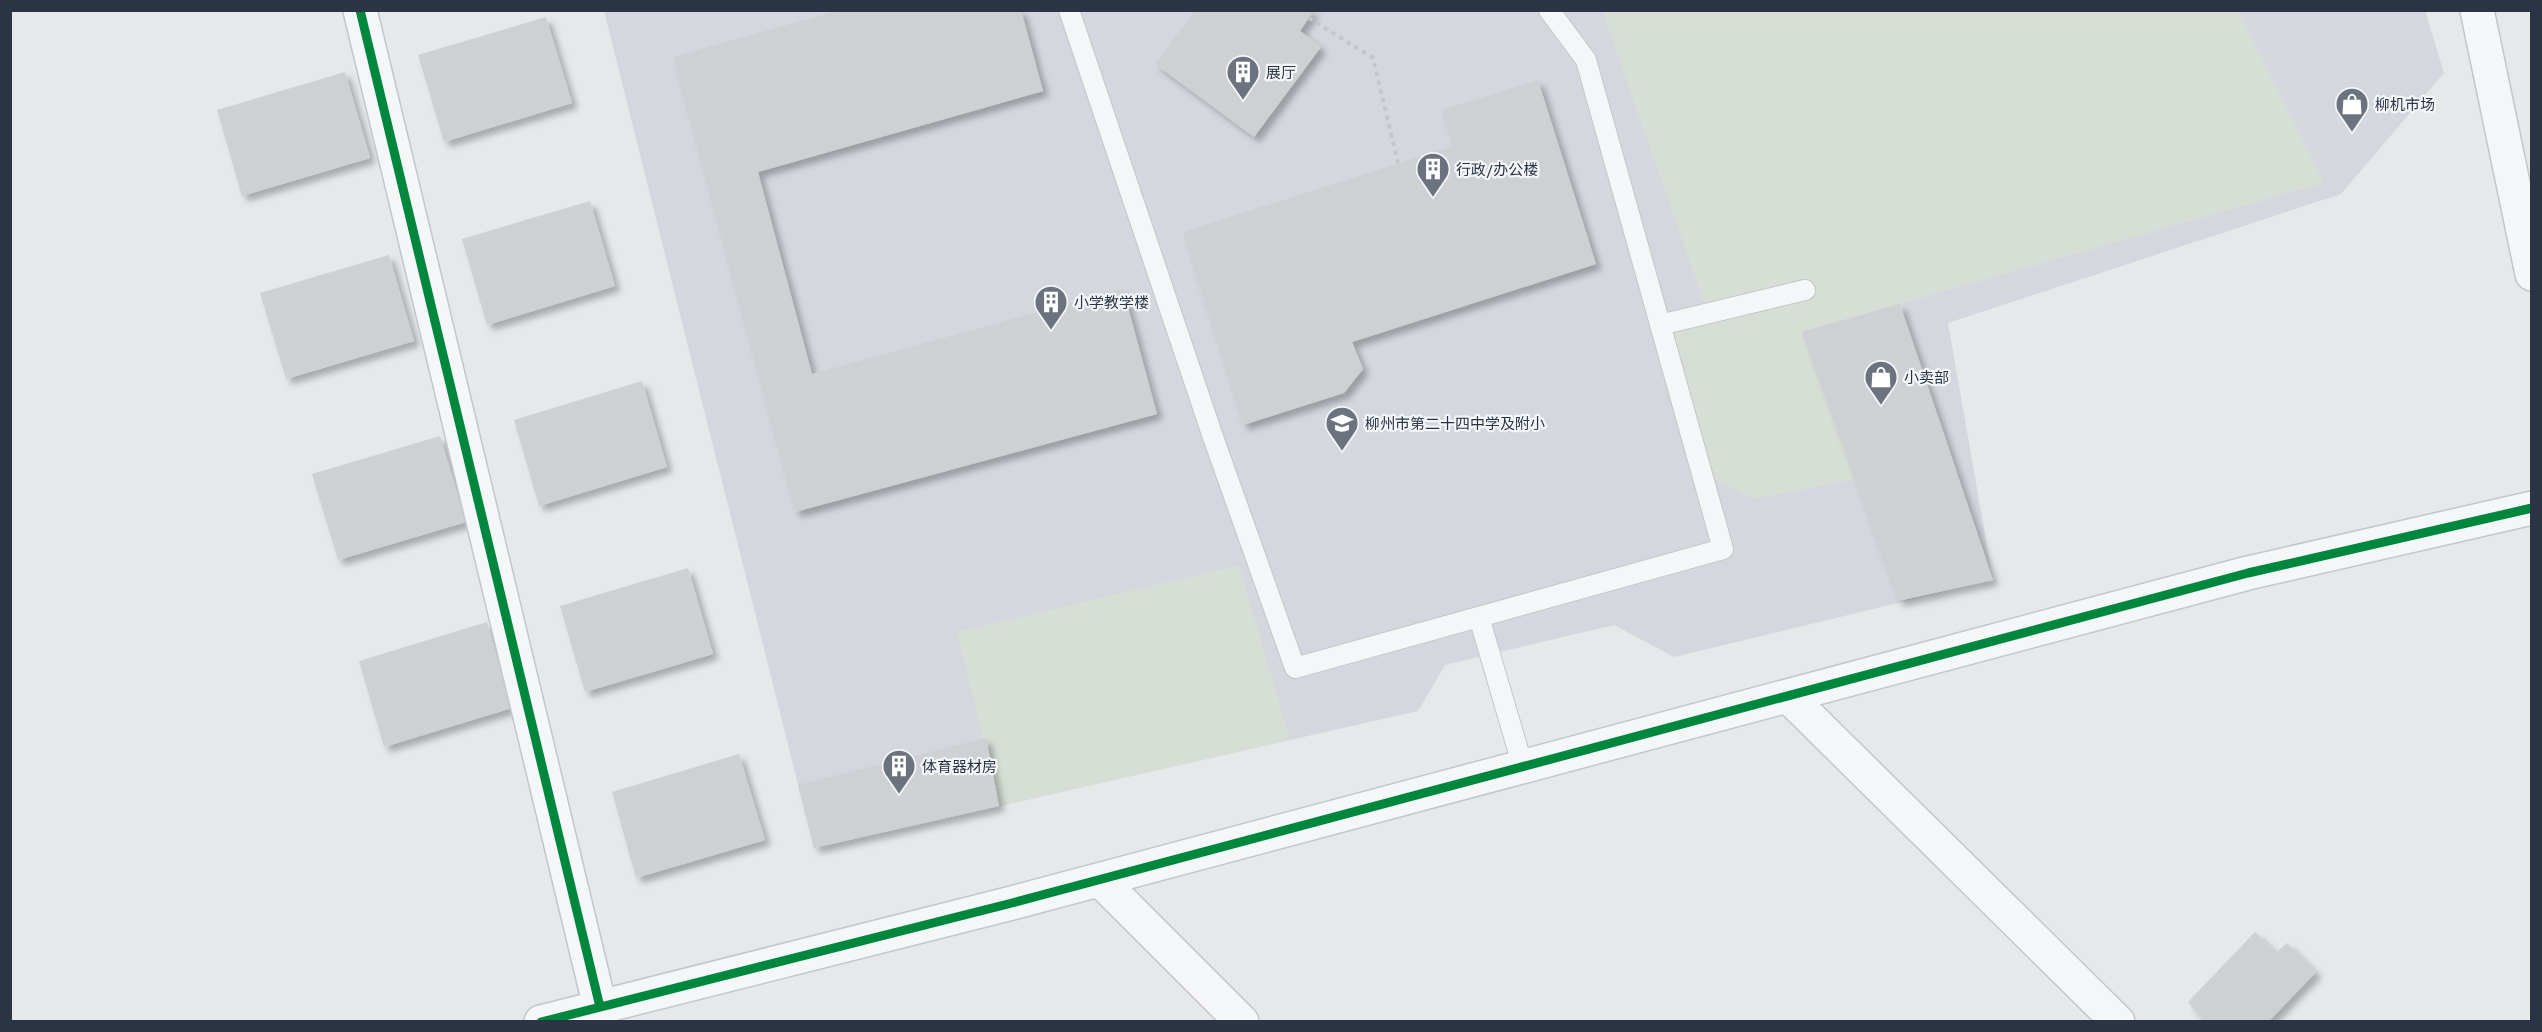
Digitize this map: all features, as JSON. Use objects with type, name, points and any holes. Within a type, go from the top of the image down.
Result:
[{"type":"street","points":[[360,10],[600,1007]]},
{"type":"street","points":[[2477,10],[2532,274]]},
{"type":"street","points":[[541,1022],[1100,880],[2248,573],[2532,508]]},
{"type":"street","points":[[1788,696],[2118,1022]]},
{"type":"street","points":[[1100,880],[1242,1022]]},
{"type":"lane","points":[[1069,10],[1213,437],[1295,668],[1723,549],[1586,60],[1549,10]]},
{"type":"lane","points":[[1660,325],[1805,290]]},
{"type":"lane","points":[[1479,617],[1523,767]]},
{"type":"path","points":[[1314,10],[1309,18],[1373,58],[1398,163]]},
{"type":"shaded area","name":"柳州市第二十四中学及附小","points":[[2425,10],[2444,73],[2341,194],[1948,323],[1993,580],[1674,657],[1614,625],[1445,665],[1418,711],[814,848],[604,11]]},
{"type":"shaded area","points":[[1602,11],[2239,11],[2324,183],[1802,332],[1855,479],[1754,499],[1715,480],[1671,331],[1710,319]]},
{"type":"shaded area","points":[[1239,565],[1290,740],[999,806],[957,632]]},
{"type":"building","points":[[840,10],[1021,10],[1043,91],[758,172],[812,374],[1123,289],[1157,414],[795,512],[673,57]]},
{"type":"building","name":"展厅","points":[[1195,10],[1314,10],[1300,31],[1321,47],[1254,137],[1155,64]]},
{"type":"building","points":[[546,17],[572,103],[444,142],[418,55]]},
{"type":"building","points":[[345,72],[370,158],[242,196],[217,110]]},
{"type":"building","name":"行政/办公楼","points":[[1538,80],[1596,264],[1352,342],[1363,369],[1344,393],[1243,425],[1183,232],[1453,146],[1442,110]]},
{"type":"building","points":[[590,201],[615,286],[487,325],[462,239]]},
{"type":"building","points":[[389,255],[414,341],[286,379],[260,293]]},
{"type":"building","name":"小卖部","points":[[1900,304],[1993,580],[1898,601],[1802,332]]},
{"type":"building","points":[[642,381],[667,467],[539,506],[514,420]]},
{"type":"building","points":[[440,436],[466,522],[338,560],[312,474]]},
{"type":"building","points":[[688,568],[713,654],[585,692],[560,606]]},
{"type":"building","points":[[487,622],[512,708],[384,747],[359,661]]},
{"type":"building","name":"体育器材房","points":[[986,738],[999,806],[814,848],[798,785]]},
{"type":"building","points":[[739,754],[765,840],[636,878],[612,792]]},
{"type":"building","points":[[2255,932],[2276,953],[2287,943],[2316,972],[2268,1022],[2205,1022],[2188,1002]]},
{"type":"cycle path","points":[[360,10],[600,1007]]},
{"type":"cycle path","points":[[541,1022],[1012,903],[2248,573],[2532,508]]},
{"type":"place","name":"展厅","points":[[1243,101]]},
{"type":"place","name":"柳机市场","points":[[2352,133]]},
{"type":"place","name":"行政/办公楼","points":[[1433,198]]},
{"type":"place","name":"小学教学楼","points":[[1051,331]]},
{"type":"place","name":"小卖部","points":[[1881,406]]},
{"type":"place","name":"柳州市第二十四中学及附小","points":[[1342,452]]},
{"type":"place","name":"体育器材房","points":[[899,795]]}]
